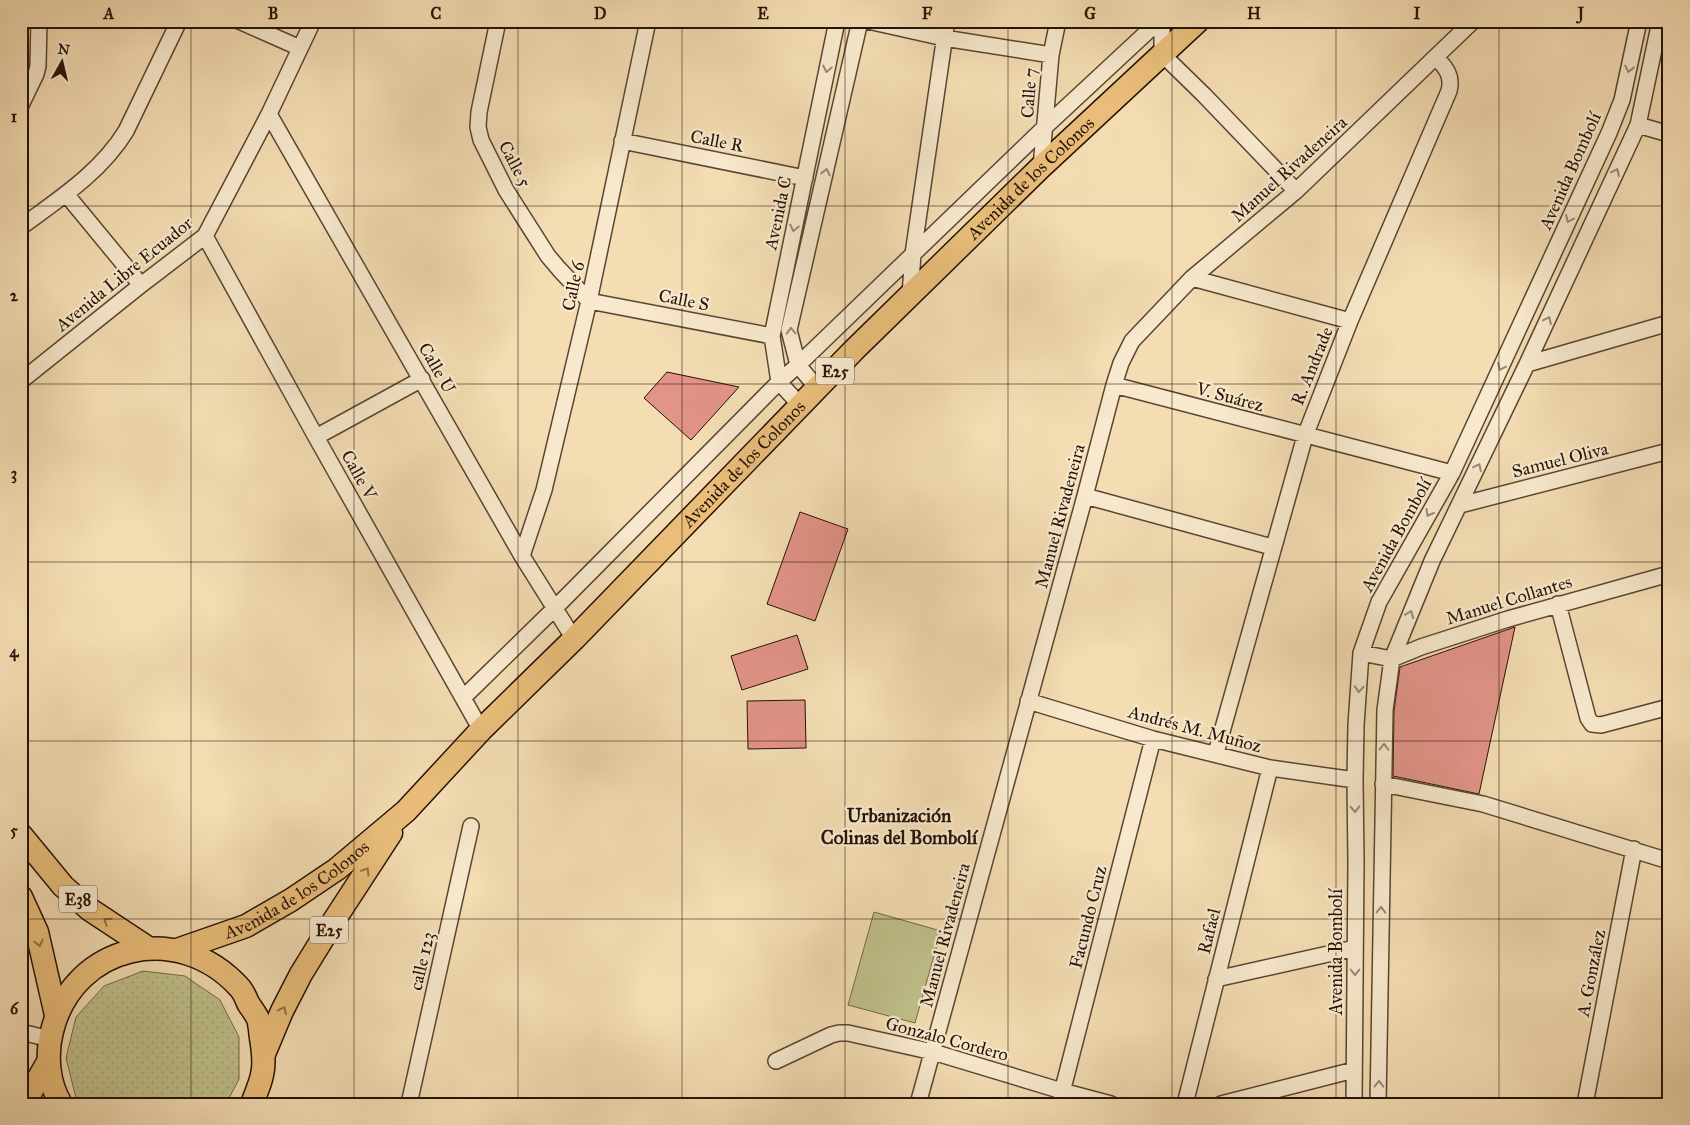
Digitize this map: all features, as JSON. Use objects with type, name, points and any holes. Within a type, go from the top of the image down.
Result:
[{"type":"highway","name":"Avenida de los Colonos","points":[[178,950],[246,926],[291,900],[337,869],[406,811],[481,730],[574,639],[854,350],[1041,167],[1198,21]]},
{"type":"highway","name":"Avenida de los Colonos","points":[[264,1055],[282,1011],[301,974],[368,867],[406,811]]},
{"type":"highway","name":"E38","points":[[21,835],[63,886],[76,898],[89,909],[148,948]]},
{"type":"highway","points":[[21,897],[37,932],[56,1015]]},
{"type":"highway","name":"E25","points":[[61,1104],[56,1096],[48,1062],[50,1039],[56,1015],[70,989],[92,968],[118,954],[148,948],[178,950],[212,963],[240,987],[258,1019],[264,1055],[262,1075],[252,1104]]},
{"type":"highway","name":"E25","points":[[24,1104],[48,1062]]},
{"type":"street","points":[[21,105],[38,66],[39,21]]},
{"type":"street","points":[[21,227],[66,194],[104,162],[116,148],[179,21]]},
{"type":"street","points":[[240,21],[300,48]]},
{"type":"street","name":"Avenida Libre Ecuador","points":[[21,381],[205,236],[269,114],[313,21]]},
{"type":"street","name":"Calle 5","points":[[498,21],[479,112],[478,127],[481,140],[506,190],[539,242],[559,269],[589,301]]},
{"type":"street","name":"Calle 6","points":[[522,556],[544,490],[589,301],[648,21]]},
{"type":"street","name":"Avenida C","points":[[779,382],[772,336],[837,21]]},
{"type":"street","name":"Avenida C","points":[[818,389],[798,365],[789,330],[860,21]]},
{"type":"street","points":[[868,21],[944,38],[1051,55]]},
{"type":"street","points":[[910,295],[913,254],[947,21]]},
{"type":"street","name":"Calle 7","points":[[1041,167],[1051,55],[1058,21]]},
{"type":"street","points":[[1161,21],[1162,54],[1296,191]]},
{"type":"street","points":[[463,698],[779,382],[1046,126],[1161,21]]},
{"type":"street","points":[[1436,57],[1473,21]]},
{"type":"street","name":"Avenida Bombolí","points":[[1354,1104],[1355,780],[1356,725],[1361,653],[1379,602],[1452,473],[1609,133],[1622,100],[1639,21]]},
{"type":"street","points":[[1378,1104],[1385,710],[1392,659],[1432,561],[1527,364],[1638,125],[1660,22]]},
{"type":"street","name":"Manuel Rivadeneira","points":[[918,1104],[1121,362],[1132,341],[1192,278],[1296,191],[1436,57]]},
{"type":"street","name":"R. Andrade","points":[[1216,753],[1272,547],[1305,436],[1350,321],[1449,91],[1450,74],[1436,57]]},
{"type":"street","name":"Calle U","points":[[269,114],[522,556],[574,639]]},
{"type":"street","points":[[1638,125],[1669,134]]},
{"type":"street","name":"Calle R","points":[[622,141],[805,178]]},
{"type":"street","points":[[66,194],[141,285]]},
{"type":"street","name":"Calle V","points":[[205,236],[481,730]]},
{"type":"street","points":[[1192,278],[1350,321]]},
{"type":"street","name":"Calle S","points":[[589,301],[772,336]]},
{"type":"street","points":[[1527,364],[1669,323]]},
{"type":"street","points":[[316,436],[422,379]]},
{"type":"street","points":[[779,382],[801,406]]},
{"type":"street","name":"V. Suárez","points":[[1114,385],[1452,473]]},
{"type":"street","name":"Samuel Oliva","points":[[1460,505],[1669,451]]},
{"type":"street","points":[[1085,496],[1272,547]]},
{"type":"street","name":"Manuel Collantes","points":[[1392,659],[1421,647],[1558,604],[1669,574]]},
{"type":"street","points":[[1558,604],[1588,718],[1592,724],[1601,725],[1669,707]]},
{"type":"street","points":[[1361,653],[1392,659]]},
{"type":"street","name":"Andrés M. Muñoz","points":[[1028,701],[1153,738],[1270,768],[1355,780]]},
{"type":"street","name":"Facundo Cruz","points":[[1061,1097],[1153,738]]},
{"type":"street","name":"Rafael","points":[[1185,1104],[1270,768]]},
{"type":"street","points":[[1383,784],[1483,804],[1669,861]]},
{"type":"street","name":"calle 123","points":[[409,1104],[471,826]]},
{"type":"street","name":"A. González","points":[[1585,1104],[1634,849]]},
{"type":"street","points":[[1216,979],[1355,948]]},
{"type":"street","points":[[21,1032],[50,1039]]},
{"type":"street","name":"Gonzalo Cordero","points":[[776,1061],[831,1035],[848,1033],[932,1052],[1061,1097],[1111,1104]]},
{"type":"street","points":[[1221,1104],[1354,1070]]},
{"type":"green space","points":[[874,912],[941,931],[915,1023],[848,1005]]},
{"type":"green space","points":[[143,971],[185,976],[220,1000],[239,1037],[239,1079],[226,1104],[81,1104],[76,1098],[66,1058],[76,1017],[104,986]]},
{"type":"building","points":[[667,372],[739,387],[691,440],[644,398]]},
{"type":"building","points":[[800,512],[848,529],[815,621],[767,604]]},
{"type":"building","points":[[1515,627],[1479,794],[1393,776],[1394,711],[1400,667]]},
{"type":"building","points":[[797,635],[808,669],[742,690],[731,656]]},
{"type":"building","points":[[805,700],[806,748],[748,749],[747,701]]},
{"type":"district","name":"Urbanización Colinas del Bombolí","points":[[899,826]]}]
